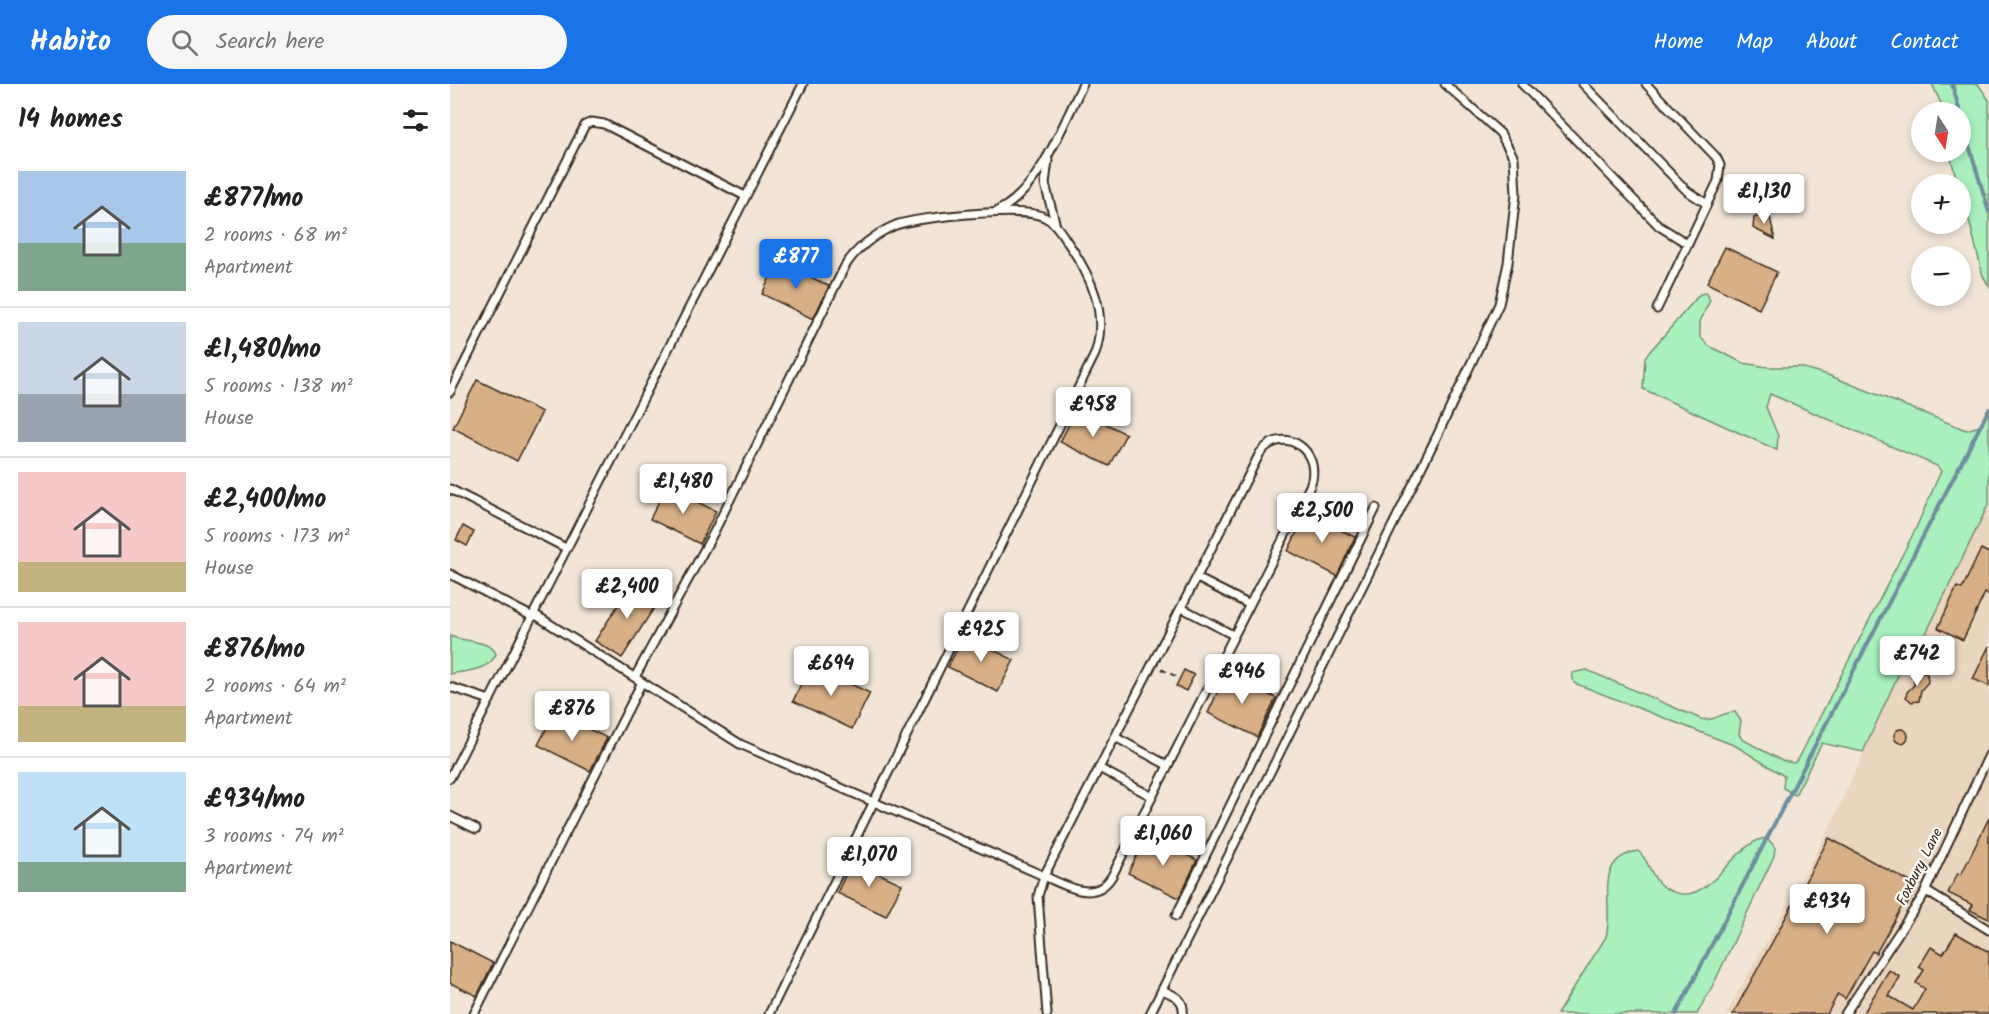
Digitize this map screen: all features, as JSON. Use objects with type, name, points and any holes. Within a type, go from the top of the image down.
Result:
[{"type":"lane","points":[[450,778],[803,84]]},
{"type":"lane","points":[[991,213],[1010,204],[1024,191],[1051,149],[1083,84]]},
{"type":"lane","points":[[1150,1014],[1437,436],[1499,304],[1508,263],[1516,194],[1514,159],[1500,134],[1445,84]]},
{"type":"lane","points":[[1522,84],[1659,226],[1688,244]]},
{"type":"lane","points":[[1584,84],[1687,191],[1707,204]]},
{"type":"lane","points":[[1646,84],[1718,160],[1719,177],[1657,309]]},
{"type":"lane","points":[[450,392],[585,125],[592,122],[604,124],[745,196]]},
{"type":"lane","points":[[1051,149],[1045,184],[1051,211],[1059,231]]},
{"type":"lane","points":[[635,677],[714,532],[849,260],[872,240],[898,224],[991,213],[1034,213],[1046,218],[1059,231],[1077,257],[1096,294],[1100,322],[1096,349],[1087,373],[769,1014]]},
{"type":"lane","points":[[450,574],[534,615],[740,744],[1044,876],[1083,892],[1103,887],[1112,876],[1312,481],[1310,455],[1296,443],[1276,442],[1260,453],[1044,876],[1038,896],[1047,1014]]},
{"type":"lane","points":[[450,489],[566,548]]},
{"type":"lane","points":[[1176,916],[1376,508]]},
{"type":"lane","points":[[1197,578],[1248,604]]},
{"type":"lane","points":[[1182,608],[1233,635]]},
{"type":"lane","points":[[474,1014],[642,682]]},
{"type":"lane","points":[[450,687],[490,700]]},
{"type":"lane","points":[[1115,737],[1167,765]]},
{"type":"lane","name":"Foxbury Lane","points":[[1845,1014],[1926,891],[1989,755]]},
{"type":"lane","points":[[1099,768],[1151,796]]},
{"type":"lane","points":[[450,816],[476,829]]},
{"type":"lane","points":[[1926,891],[1989,930]]},
{"type":"lane","points":[[1162,990],[1180,999],[1183,1006],[1182,1014]]},
{"type":"path","points":[[1153,664],[1179,678]]},
{"type":"shaded area","points":[[1989,503],[1989,1014],[1726,1014],[1828,831],[1912,647],[1918,649]]},
{"type":"green space","points":[[1932,84],[1978,84],[1989,100],[1989,286],[1983,276],[1971,228],[1971,174],[1955,174],[1952,162],[1971,162],[1971,102],[1940,102]]},
{"type":"green space","points":[[1706,293],[1710,300],[1700,322],[1700,337],[1709,346],[1743,363],[1767,367],[1800,367],[1828,375],[1966,430],[1980,426],[1989,409],[1989,503],[1918,650],[1911,647],[1863,752],[1822,743],[1795,795],[1783,788],[1784,776],[1736,746],[1574,683],[1572,673],[1587,670],[1701,719],[1706,720],[1735,712],[1741,721],[1739,734],[1742,739],[1782,761],[1794,763],[1799,758],[1916,528],[1941,471],[1937,466],[1770,394],[1766,407],[1778,436],[1777,450],[1643,389],[1645,357],[1700,294]]},
{"type":"green space","points":[[450,636],[489,646],[496,654],[493,660],[483,667],[450,674]]},
{"type":"green space","points":[[1767,838],[1775,847],[1774,856],[1697,1014],[1557,1014],[1606,937],[1608,885],[1614,864],[1624,856],[1638,851],[1645,858],[1654,877],[1661,885],[1677,893],[1692,893],[1718,876],[1754,842]]},
{"type":"building","points":[[1762,214],[1770,217],[1775,239],[1753,228],[1754,218]]},
{"type":"building","points":[[1725,247],[1777,272],[1759,309],[1707,283]]},
{"type":"building","points":[[778,261],[829,286],[813,319],[762,294]]},
{"type":"building","points":[[477,380],[542,412],[517,461],[453,428]]},
{"type":"building","points":[[1077,409],[1126,434],[1109,466],[1060,442]]},
{"type":"building","points":[[666,487],[716,511],[700,544],[650,519]]},
{"type":"building","points":[[1306,513],[1355,537],[1337,576],[1288,551]]},
{"type":"building","points":[[463,526],[474,532],[467,546],[456,540]]},
{"type":"building","points":[[1981,549],[1989,553],[1989,595],[1985,593],[1963,640],[1938,628],[1957,587],[1962,589]]},
{"type":"building","points":[[632,583],[659,600],[622,658],[595,641]]},
{"type":"building","points":[[964,635],[1014,660],[998,692],[948,667]]},
{"type":"building","points":[[1989,646],[1989,686],[1973,679]]},
{"type":"building","points":[[810,665],[870,693],[852,729],[793,701]]},
{"type":"building","points":[[1184,670],[1194,675],[1186,691],[1176,686]]},
{"type":"building","points":[[1920,671],[1927,674],[1928,682],[1921,690],[1919,701],[1912,702],[1906,697],[1907,692],[1914,685],[1914,676]]},
{"type":"building","points":[[1226,674],[1276,698],[1257,737],[1208,713]]},
{"type":"building","points":[[555,712],[607,738],[590,771],[538,745]]},
{"type":"building","points":[[1901,729],[1906,731],[1908,736],[1906,741],[1901,743],[1896,741],[1894,736],[1896,731]]},
{"type":"building","points":[[1989,818],[1989,919],[1970,910],[1973,905],[1948,893],[1958,873],[1961,875]]},
{"type":"building","points":[[1147,835],[1197,860],[1179,898],[1128,873]]},
{"type":"building","points":[[1829,838],[1918,886],[1907,905],[1904,903],[1876,953],[1872,951],[1845,999],[1838,994],[1827,1014],[1733,1014]]},
{"type":"building","points":[[852,861],[902,884],[886,916],[837,893]]},
{"type":"building","points":[[1956,933],[1989,952],[1989,1014],[1863,1014],[1889,970],[1900,977],[1889,996],[1913,1010],[1925,989],[1916,983],[1924,970],[1919,967],[1931,947],[1943,954]]},
{"type":"building","points":[[450,941],[493,963],[477,996],[450,983]]},
{"type":"waterway","points":[[1952,84],[1957,102]]},
{"type":"waterway","points":[[1971,152],[1989,212]]},
{"type":"waterway","points":[[1676,1014],[1989,409]]}]
